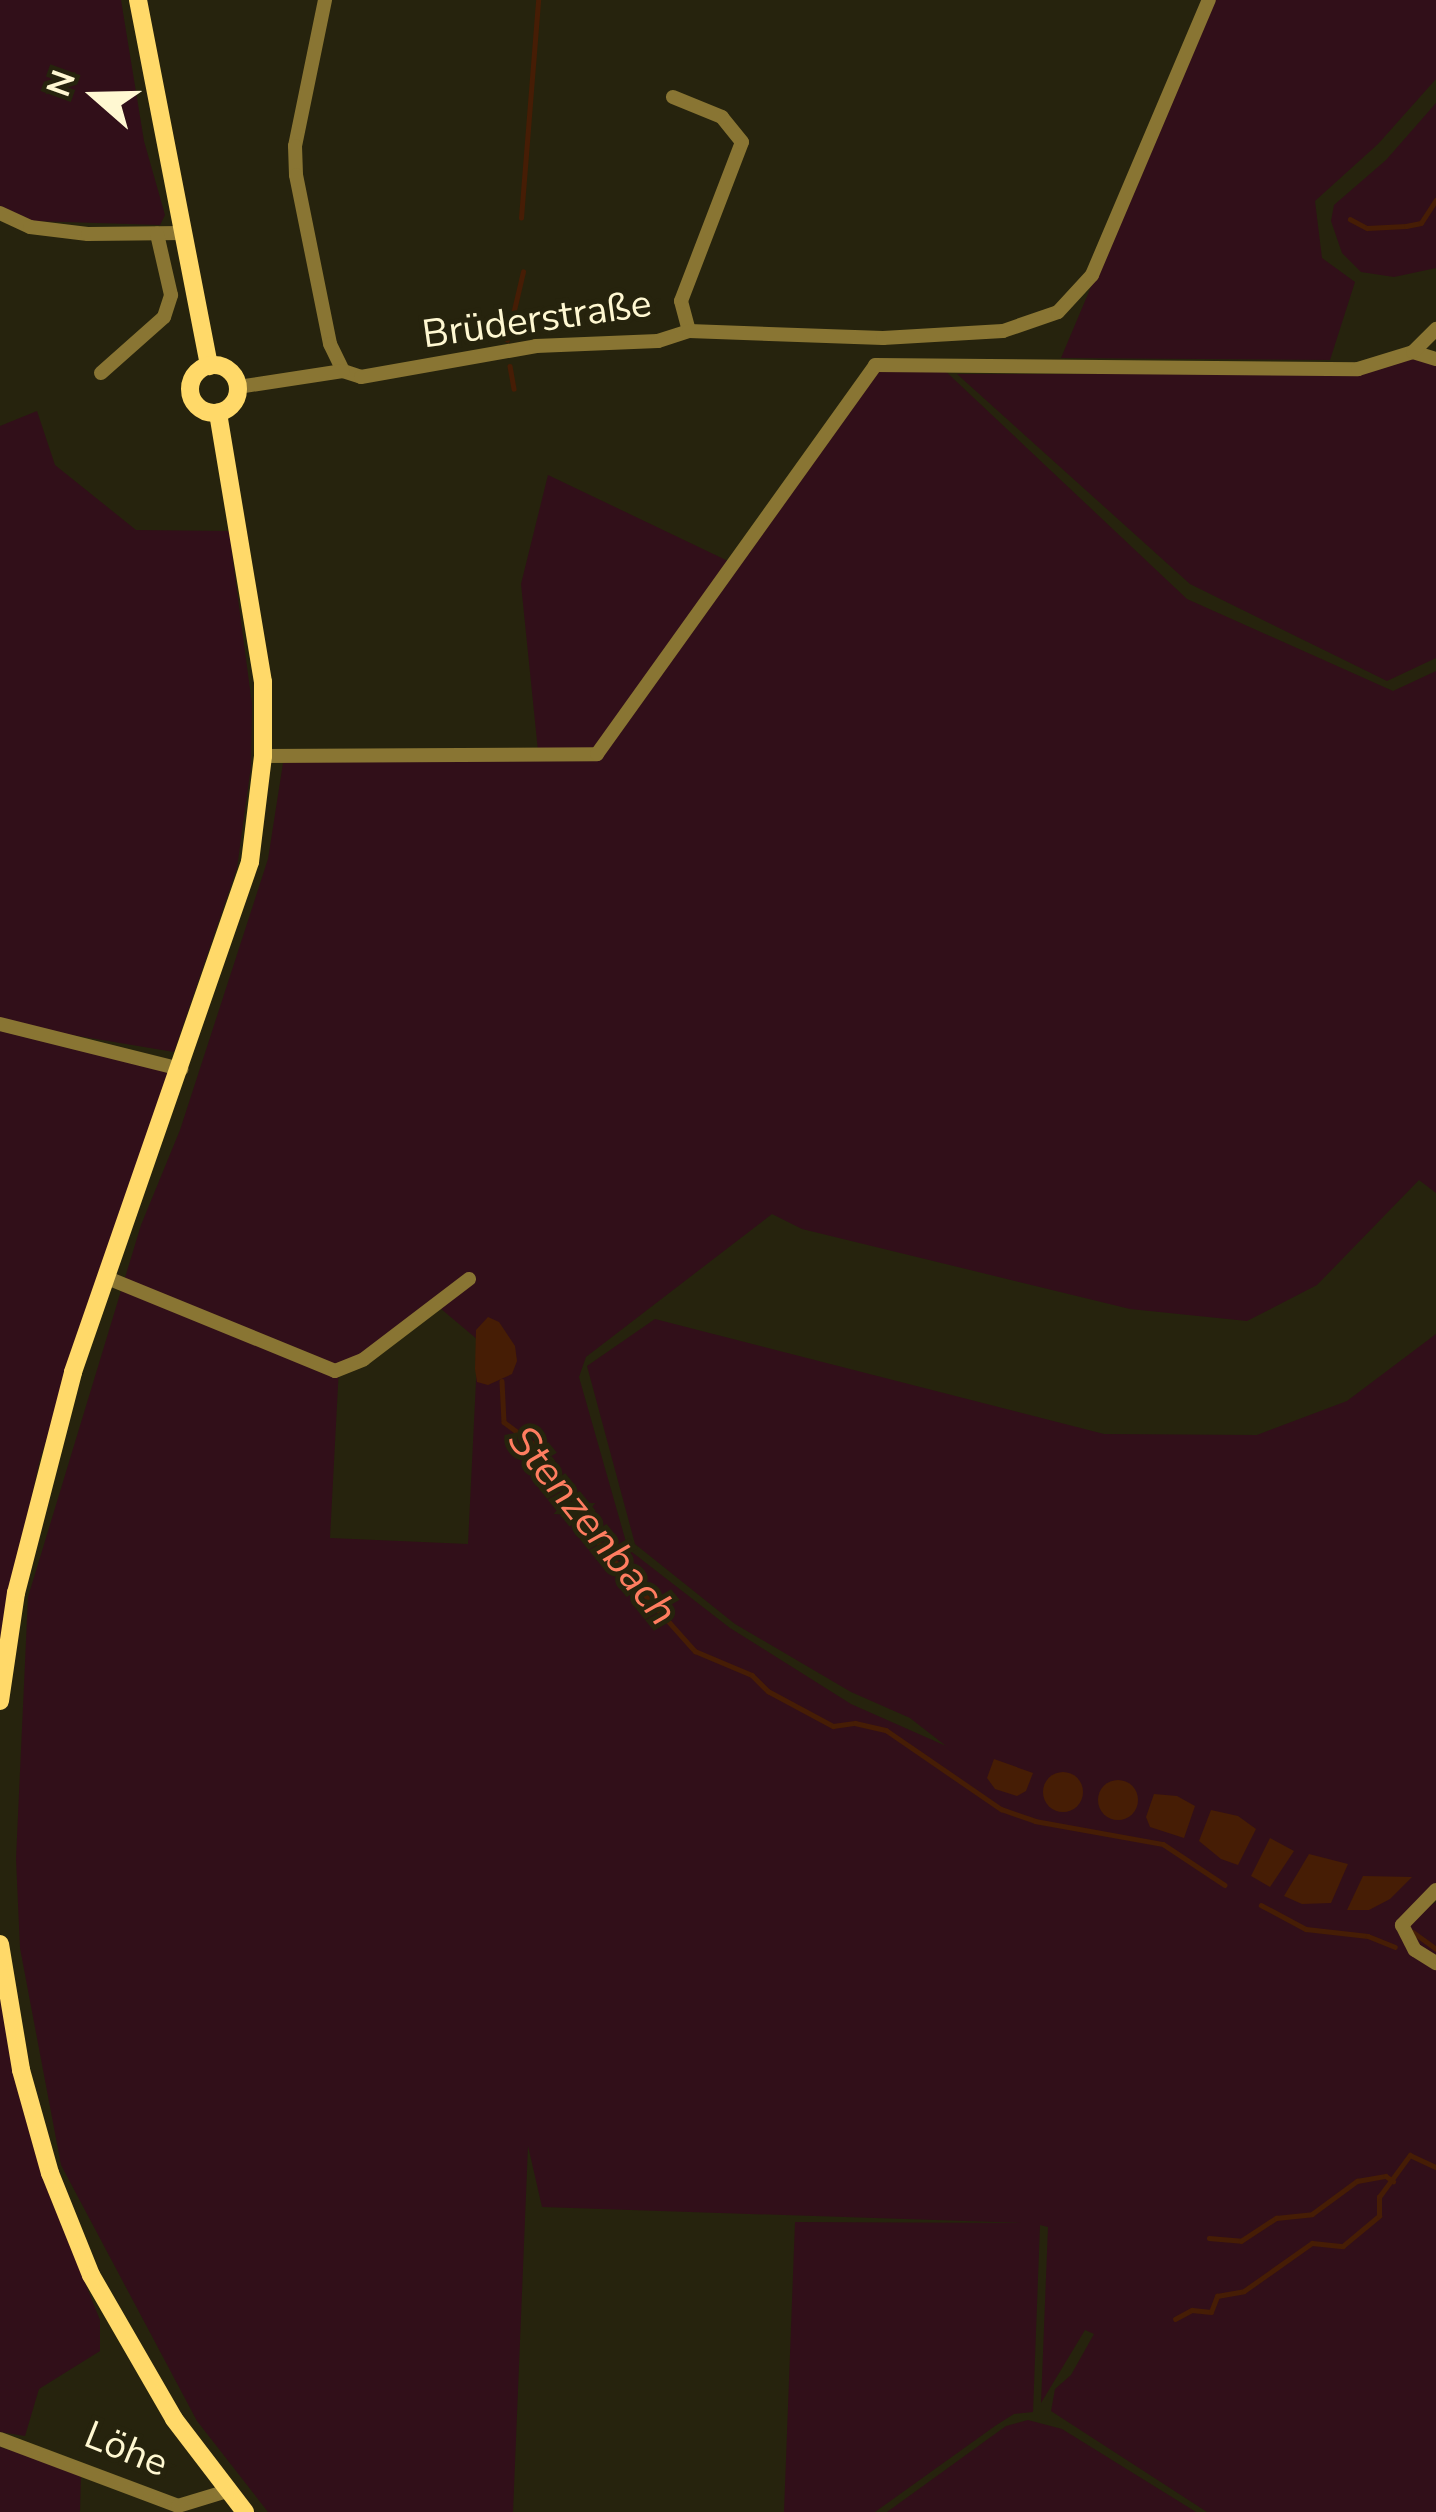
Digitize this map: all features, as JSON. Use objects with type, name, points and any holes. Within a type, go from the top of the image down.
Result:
[{"type":"main road","points":[[138,0],[209,366]]},
{"type":"main road","points":[[209,366],[226,368],[238,387],[235,402],[218,413],[200,408],[190,394],[193,378],[209,366]]},
{"type":"main road","points":[[0,1701],[16,1593],[47,1461],[105,1277],[250,862],[263,756],[263,682],[218,413]]},
{"type":"main road","points":[[0,1944],[21,2070],[50,2173],[92,2275],[137,2362],[245,2512]]},
{"type":"street","points":[[326,0],[295,146],[296,175],[330,344],[343,371]]},
{"type":"street","name":"Brüderstraße","points":[[238,387],[343,371],[362,377],[391,374],[536,346],[658,340],[689,331],[884,338],[1003,331],[1058,312],[1092,275],[1209,0]]},
{"type":"street","name":"Brüderstraße","points":[[673,97],[722,117],[742,142],[681,301],[689,331]]},
{"type":"street","points":[[0,213],[30,227],[183,232]]},
{"type":"street","points":[[101,373],[164,317],[171,295],[158,234]]},
{"type":"street","points":[[263,756],[597,754],[874,365],[1358,369],[1413,352],[1436,329]]},
{"type":"street","points":[[1413,352],[1436,359]]},
{"type":"street","points":[[0,1024],[181,1069]]},
{"type":"street","points":[[105,1277],[335,1371],[364,1359],[470,1279]]},
{"type":"street","points":[[1436,1890],[1402,1925],[1414,1950],[1436,1963]]},
{"type":"street","name":"Löhe","points":[[0,2439],[178,2506],[227,2491]]},
{"type":"shaded area","points":[[0,0],[121,0],[144,141],[165,215],[160,225],[33,221],[0,206]]},
{"type":"shaded area","points":[[1212,0],[1436,0],[1436,79],[1378,144],[1315,201],[1322,258],[1355,282],[1330,360],[1061,358]]},
{"type":"shaded area","points":[[1436,103],[1436,268],[1394,277],[1361,272],[1342,253],[1331,221],[1334,205],[1386,160]]},
{"type":"shaded area","points":[[1414,357],[1436,364],[1436,658],[1387,681],[1190,584],[957,374],[1363,374]]},
{"type":"shaded area","points":[[875,365],[940,366],[1187,599],[1393,691],[1436,671],[1436,1193],[1419,1180],[1317,1285],[1247,1321],[1130,1309],[802,1229],[772,1214],[586,1357],[579,1377],[628,1549],[730,1628],[851,1704],[946,1746],[910,1718],[851,1692],[735,1624],[635,1544],[587,1366],[655,1319],[1104,1434],[1257,1435],[1347,1401],[1436,1334],[1436,1887],[1420,1912],[1436,1902],[1436,2512],[1207,2512],[1051,2411],[1055,2389],[1071,2375],[1094,2334],[1085,2330],[1041,2403],[1048,2227],[1040,2225],[1033,2412],[1014,2414],[995,2426],[875,2512],[784,2512],[795,2222],[1022,2223],[542,2207],[528,2146],[513,2512],[268,2512],[197,2421],[61,2165],[20,1948],[16,1859],[28,1597],[141,1225],[180,1130],[268,859],[283,763],[538,751],[521,584],[548,475],[728,561]],"holes":[[[440,1308],[478,1340],[468,1544],[330,1538],[339,1367]]]},
{"type":"shaded area","points":[[37,411],[55,465],[136,530],[229,531],[252,704],[251,766],[237,868],[174,1052],[0,1023],[0,426]]},
{"type":"shaded area","points":[[0,1031],[171,1073],[40,1459],[0,1642]]},
{"type":"shaded area","points":[[488,1317],[499,1322],[515,1346],[517,1361],[512,1374],[488,1385],[477,1382],[475,1369],[476,1330]]},
{"type":"shaded area","points":[[994,1759],[1033,1773],[1026,1791],[1017,1796],[995,1789],[987,1778]]},
{"type":"shaded area","points":[[1063,1772],[1077,1778],[1083,1792],[1077,1806],[1063,1812],[1049,1806],[1043,1792],[1049,1778]]},
{"type":"shaded area","points":[[1118,1780],[1132,1786],[1138,1800],[1132,1814],[1118,1820],[1104,1814],[1098,1800],[1104,1786]]},
{"type":"shaded area","points":[[1154,1794],[1177,1796],[1195,1806],[1184,1838],[1150,1827],[1146,1817]]},
{"type":"shaded area","points":[[1211,1810],[1238,1816],[1256,1829],[1238,1865],[1221,1859],[1199,1841]]},
{"type":"shaded area","points":[[1270,1838],[1294,1851],[1270,1887],[1251,1876]]},
{"type":"shaded area","points":[[1309,1854],[1348,1864],[1331,1903],[1302,1904],[1284,1896]]},
{"type":"shaded area","points":[[1363,1876],[1412,1877],[1390,1899],[1369,1910],[1347,1910]]},
{"type":"shaded area","points":[[0,1986],[47,2188],[100,2320],[100,2351],[39,2389],[25,2436],[0,2432]]},
{"type":"shaded area","points":[[1028,2420],[1062,2429],[1196,2512],[887,2512],[1006,2426]]},
{"type":"shaded area","points":[[0,2447],[81,2472],[80,2512],[0,2512]]},
{"type":"waterway","points":[[521,218],[538,0]]},
{"type":"waterway","points":[[1350,219],[1367,228],[1421,223],[1436,200]]},
{"type":"waterway","points":[[507,340],[523,272]]},
{"type":"waterway","points":[[510,366],[514,389]]},
{"type":"waterway","name":"Stenzenbach","points":[[502,1381],[504,1422],[532,1443],[578,1498],[580,1522],[695,1651],[752,1675],[768,1691],[833,1726],[855,1723],[886,1730],[1001,1809],[1035,1821],[1163,1844],[1225,1885]]},
{"type":"waterway","name":"Stenzenbach","points":[[1261,1905],[1306,1929],[1368,1936],[1395,1947]]},
{"type":"waterway","name":"Stenzenbach","points":[[1413,1932],[1436,1949]]},
{"type":"waterway","points":[[1175,2319],[1192,2310],[1211,2312],[1217,2296],[1244,2291],[1312,2243],[1343,2246],[1379,2216],[1379,2197],[1410,2155],[1436,2167]]},
{"type":"waterway","points":[[1209,2238],[1241,2241],[1276,2218],[1312,2214],[1357,2181],[1386,2176],[1393,2181]]}]
